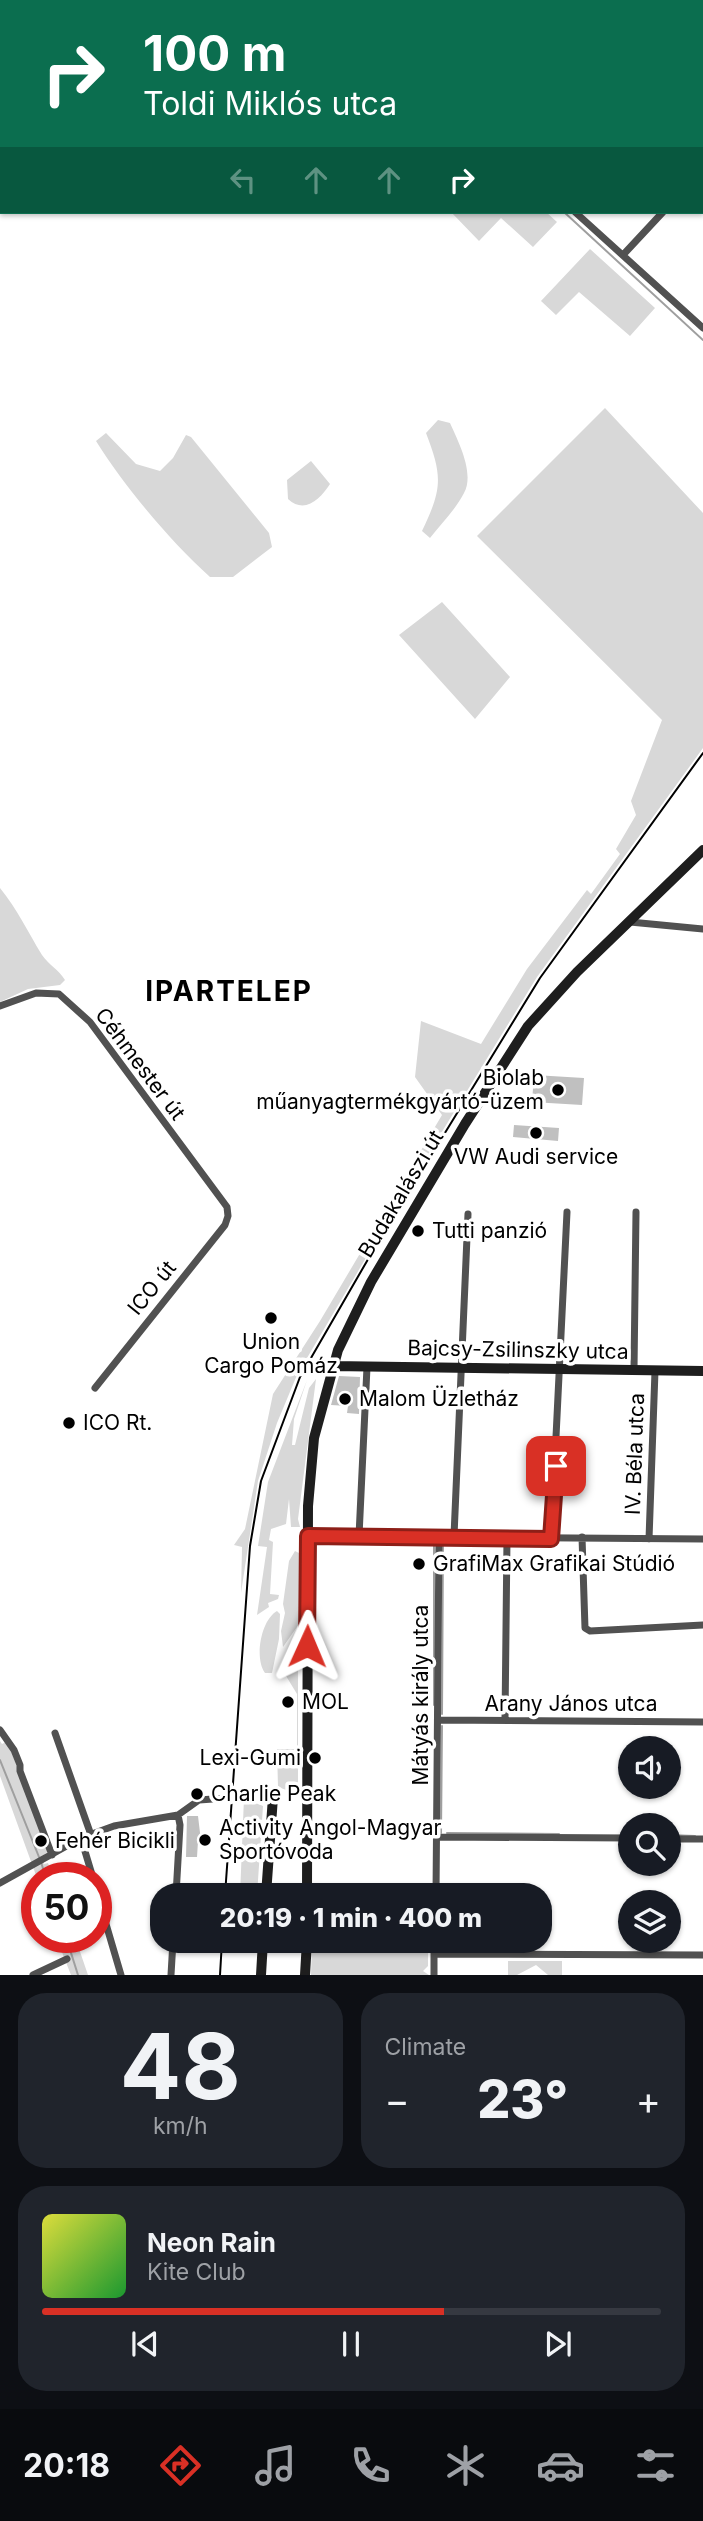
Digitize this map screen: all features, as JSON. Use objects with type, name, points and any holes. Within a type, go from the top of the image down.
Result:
[{"type":"main road","name":"Budakalászi út","points":[[307,1883],[308,1536],[311,1464],[320,1409],[332,1367],[348,1326],[371,1282],[509,1053],[549,1001],[703,850]]},
{"type":"main road","name":"Bajcsy-Zsilinszky utca","points":[[332,1367],[703,1371]]},
{"type":"main road","points":[[267,1883],[273,1797]]},
{"type":"main road","points":[[261,1975],[262,1953]]},
{"type":"main road","points":[[305,1975],[306,1953]]},
{"type":"street","points":[[577,214],[703,328]]},
{"type":"street","points":[[623,256],[661,214]]},
{"type":"street","points":[[630,922],[703,929]]},
{"type":"street","name":"Céhmester út","points":[[0,1006],[36,993],[63,996],[90,1022],[226,1207]]},
{"type":"street","name":"ICO út","points":[[95,1388],[225,1225],[228,1216],[226,1207]]},
{"type":"street","points":[[551,1539],[561,1368],[566,1212]]},
{"type":"street","name":"IV. Béla utca","points":[[634,1370],[636,1212]]},
{"type":"street","points":[[454,1536],[468,1214]]},
{"type":"street","points":[[359,1536],[367,1367]]},
{"type":"street","name":"IV. Béla utca","points":[[649,1539],[655,1371]]},
{"type":"street","points":[[308,1536],[703,1539]]},
{"type":"street","name":"Mátyás király utca","points":[[436,1883],[439,1536]]},
{"type":"street","points":[[582,1537],[585,1628],[590,1631],[703,1625]]},
{"type":"street","points":[[505,1720],[507,1538]]},
{"type":"street","name":"Arany János utca","points":[[438,1720],[703,1722]]},
{"type":"street","points":[[0,1730],[20,1765],[20,1772],[52,1855]]},
{"type":"street","points":[[55,1732],[91,1835]]},
{"type":"street","points":[[0,1882],[81,1838],[141,1820],[178,1815],[199,1800],[227,1798]]},
{"type":"street","points":[[177,1883],[180,1825],[178,1815]]},
{"type":"street","points":[[438,1837],[618,1839]]},
{"type":"street","points":[[81,1838],[88,1862]]},
{"type":"street","points":[[681,1839],[703,1839]]},
{"type":"street","points":[[112,1944],[121,1975]]},
{"type":"street","points":[[171,1975],[172,1953]]},
{"type":"street","points":[[434,1975],[434,1954],[703,1955]]},
{"type":"street","points":[[33,1975],[67,1959]]},
{"type":"shaded area","points":[[453,214],[548,214],[557,222],[533,247],[501,218],[479,241]]},
{"type":"shaded area","points":[[590,249],[655,308],[630,336],[579,292],[556,315],[541,301]]},
{"type":"shaded area","points":[[605,408],[703,513],[703,748],[537,977],[400,1200],[297,1375],[277,1423],[258,1481],[241,1593],[242,1547],[234,1545],[245,1529],[273,1394],[320,1321],[442,1115],[415,1077],[421,1021],[481,1044],[527,969],[587,890],[591,894],[620,854],[616,849],[636,815],[631,801],[662,720],[477,536]]},
{"type":"shaded area","points":[[438,420],[450,423],[464,457],[468,476],[461,499],[430,538],[422,531],[437,493],[438,483],[435,461],[426,433]]},
{"type":"shaded area","points":[[106,433],[136,464],[160,471],[173,458],[186,435],[191,437],[269,533],[272,547],[233,577],[210,577],[164,530],[120,476],[96,441]]},
{"type":"shaded area","points":[[311,461],[330,484],[312,503],[294,504],[288,499],[287,480]]},
{"type":"shaded area","points":[[442,602],[510,677],[475,719],[399,635]]},
{"type":"shaded area","points":[[0,888],[42,955],[65,980],[60,985],[28,989],[0,1002]]},
{"type":"shaded area","points":[[316,1379],[298,1519],[300,1527],[291,1527],[289,1499],[286,1524],[271,1529],[269,1540],[273,1542],[270,1594],[279,1595],[278,1599],[268,1603],[269,1607],[257,1615],[267,1547],[258,1546],[268,1482],[307,1380],[294,1419],[292,1445],[295,1445],[309,1388]]},
{"type":"shaded area","points":[[295,1551],[299,1553],[299,1624],[283,1647],[283,1604],[289,1561]]},
{"type":"shaded area","points":[[277,1611],[280,1614],[279,1639],[272,1673],[265,1673],[260,1658],[261,1640],[267,1622]]},
{"type":"shaded area","points":[[289,1657],[298,1661],[298,1783],[289,1791],[278,1787],[277,1749],[297,1749],[297,1694],[283,1671],[285,1660]]},
{"type":"shaded area","points":[[0,1741],[2,1744],[6,1742],[11,1751],[49,1851],[41,1857],[43,1862],[31,1862],[0,1776]]},
{"type":"shaded area","points":[[244,1798],[263,1806],[258,1883],[240,1883]]},
{"type":"shaded area","points":[[62,1953],[80,1953],[88,1975],[71,1975]]},
{"type":"shaded area","points":[[312,1953],[428,1953],[428,1966],[423,1971],[429,1975],[311,1975]]},
{"type":"shaded area","points":[[508,1961],[562,1961],[562,1975],[548,1975],[536,1965],[517,1975],[508,1975]]},
{"type":"building","name":"Biolab műanyagtermékgyártó-üzem","points":[[534,1075],[584,1078],[582,1105],[532,1102]]},
{"type":"building","name":"VW Audi service","points":[[514,1125],[559,1128],[558,1141],[513,1137]]},
{"type":"building","name":"Malom Üzletház","points":[[339,1376],[360,1377],[359,1414],[347,1413],[348,1406],[331,1405]]},
{"type":"building","name":"Activity Angol-Magyar Sportóvoda","points":[[187,1816],[198,1816],[201,1841],[198,1841],[197,1857],[186,1857]]},
{"type":"waterway","points":[[566,214],[703,340]]},
{"type":"waterway","points":[[393,1540],[427,1541]]},
{"type":"waterway","points":[[434,1541],[434,1705]]},
{"type":"waterway","points":[[442,1714],[443,1541]]},
{"type":"waterway","points":[[441,1833],[442,1726]]},
{"type":"waterway","points":[[0,1760],[39,1857]]},
{"type":"waterway","points":[[447,1833],[559,1834]]},
{"type":"waterway","points":[[681,1835],[695,1836]]},
{"type":"waterway","points":[[71,1953],[78,1975]]},
{"type":"tram line","points":[[226,1883],[250,1546],[261,1481],[300,1377],[378,1242],[540,978],[703,753]]},
{"type":"tram line","points":[[220,1975],[221,1953]]},
{"type":"place","name":"Biolab műanyagtermékgyártó-üzem","points":[[558,1090]]},
{"type":"place","name":"VW Audi service","points":[[536,1133]]},
{"type":"place","name":"Tutti panzió","points":[[418,1231]]},
{"type":"place","name":"Union Cargo Pomáz","points":[[271,1318]]},
{"type":"place","name":"Malom Üzletház","points":[[345,1399]]},
{"type":"place","name":"ICO Rt.","points":[[69,1423]]},
{"type":"place","name":"GrafiMax Grafikai Stúdió","points":[[419,1564]]},
{"type":"place","name":"MOL","points":[[288,1702]]},
{"type":"place","name":"Lexi-Gumi","points":[[315,1758]]},
{"type":"place","name":"Charlie Peak","points":[[197,1794]]},
{"type":"place","name":"Activity Angol-Magyar Sportóvoda","points":[[205,1840]]},
{"type":"place","name":"Fehér Bicikli","points":[[41,1841]]},
{"type":"district","name":"IPARTELEP","points":[[229,991]]},
{"type":"route","points":[[307,1646],[308,1536],[551,1539],[556,1466]]}]
